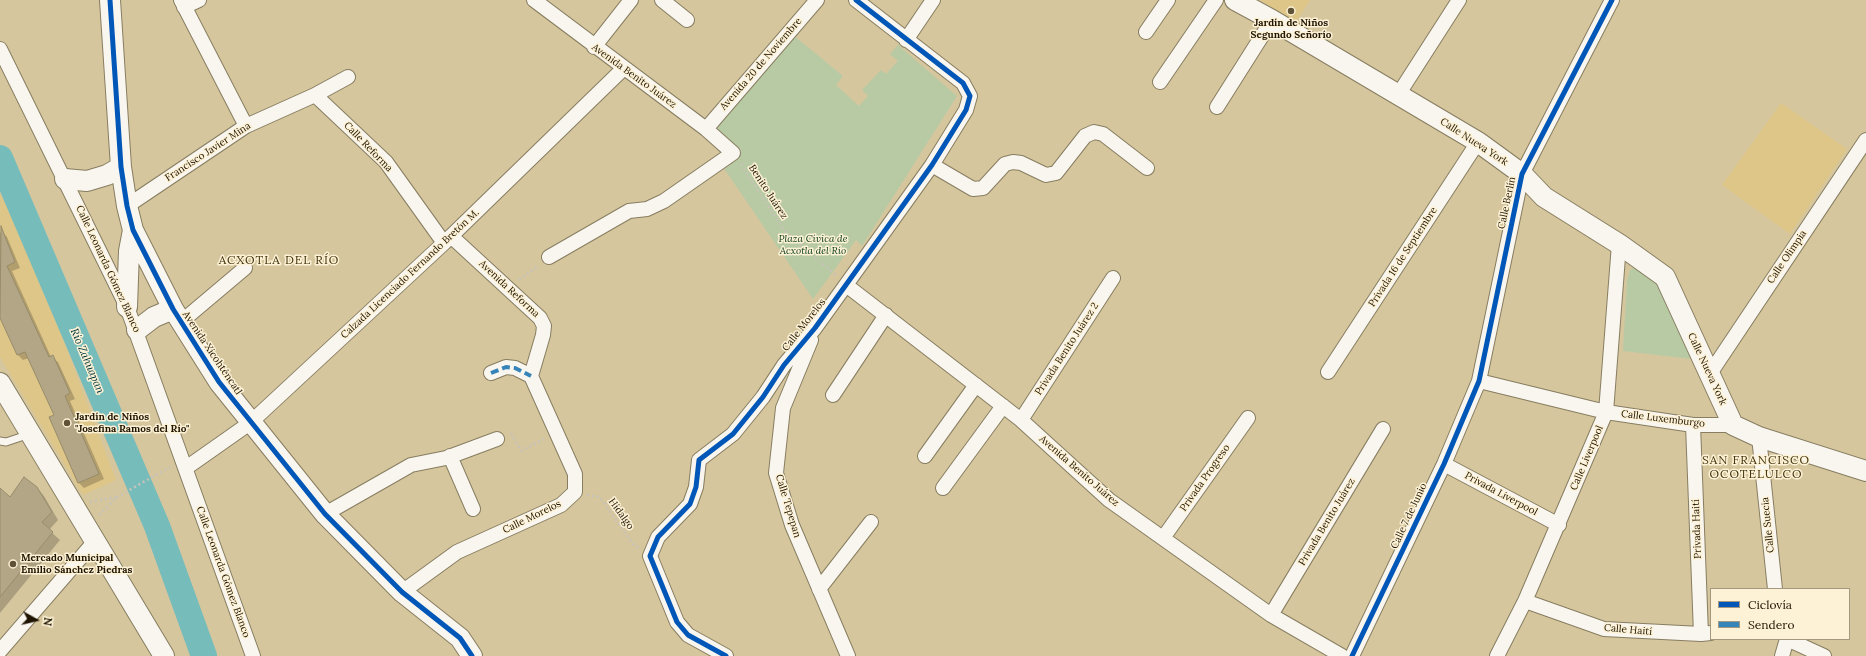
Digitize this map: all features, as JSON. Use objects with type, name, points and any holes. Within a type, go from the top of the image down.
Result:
[{"type":"street","name":"Avenida Xicohténcatl","points":[[110,0],[121,167],[127,206],[133,230],[177,316],[219,382],[250,423],[325,514],[402,592],[460,638],[472,656]]},
{"type":"street","points":[[199,0],[182,4],[246,126]]},
{"type":"street","name":"Avenida Benito Juárez","points":[[534,0],[706,129],[733,153]]},
{"type":"street","points":[[594,46],[631,0]]},
{"type":"street","points":[[662,0],[687,20]]},
{"type":"street","name":"Avenida 20 de Noviembre","points":[[706,129],[817,0]]},
{"type":"street","points":[[856,0],[906,40],[933,0]]},
{"type":"street","points":[[1146,32],[1168,0]]},
{"type":"street","points":[[1160,82],[1216,0]]},
{"type":"street","name":"Calle Nueva York","points":[[1235,0],[1272,20],[1478,142],[1522,174],[1544,197],[1619,244],[1665,276],[1733,425]]},
{"type":"street","points":[[1398,95],[1459,0]]},
{"type":"street","name":"Calle Berlín","points":[[1479,381],[1522,174],[1612,0]]},
{"type":"street","points":[[1217,107],[1272,20]]},
{"type":"street","name":"Calle Morelos","points":[[650,556],[658,537],[690,504],[696,487],[699,460],[733,434],[763,397],[784,365],[815,328],[932,165],[966,110],[970,96],[963,83],[906,40]]},
{"type":"street","name":"Calle Leonarda Gómez Blanco","points":[[0,48],[66,179],[137,330],[180,467],[253,656]]},
{"type":"street","name":"Calzada Licenciado Fernando Bretón M.","points":[[180,467],[250,423],[448,240],[624,68]]},
{"type":"street","name":"Francisco Javier Mina","points":[[127,206],[246,126],[315,95],[348,77]]},
{"type":"street","name":"Calle Reforma","points":[[315,95],[386,162],[448,240]]},
{"type":"street","points":[[932,165],[973,189],[983,188],[1005,164],[1013,162],[1022,163],[1046,175],[1056,173],[1086,136],[1094,132],[1103,134],[1147,168]]},
{"type":"street","name":"Calle Olimpia","points":[[1709,375],[1866,141]]},
{"type":"street","name":"Privada 16 de Septiembre","points":[[1328,372],[1478,142]]},
{"type":"street","points":[[549,257],[630,212],[646,209],[664,201],[733,153]]},
{"type":"street","points":[[66,179],[87,181],[107,175],[121,167]]},
{"type":"street","points":[[127,307],[129,251],[133,230]]},
{"type":"street","name":"Avenida Reforma","points":[[448,240],[509,288],[540,318],[544,326],[543,335],[531,376]]},
{"type":"street","name":"Calle Liverpool","points":[[1497,656],[1525,601],[1559,526],[1606,412],[1619,244]]},
{"type":"street","points":[[137,330],[154,317],[177,316],[246,268]]},
{"type":"street","name":"Privada Benito Juárez 2","points":[[1021,420],[1113,278]]},
{"type":"street","name":"Avenida Benito Juárez","points":[[846,284],[1021,420],[1109,500],[1271,615],[1342,656]]},
{"type":"street","points":[[833,395],[886,315]]},
{"type":"street","name":"Calle Tepepan","points":[[815,328],[783,408],[776,473],[792,525],[848,656]]},
{"type":"street","points":[[491,373],[506,367],[515,368],[531,376],[575,474],[575,492]]},
{"type":"street","name":"Calle Luxemburgo","points":[[1479,381],[1606,412],[1693,425],[1733,425],[1759,437],[1866,471]]},
{"type":"street","name":"Calle 7 de Junio","points":[[1352,656],[1444,464],[1479,381]]},
{"type":"street","points":[[0,383],[164,656]]},
{"type":"street","points":[[925,456],[976,385]]},
{"type":"street","points":[[943,488],[1003,406]]},
{"type":"street","name":"Privada Progreso","points":[[1163,538],[1248,418]]},
{"type":"street","name":"Privada Haití","points":[[1693,425],[1706,634]]},
{"type":"street","name":"Privada Benito Juárez","points":[[1271,615],[1383,429]]},
{"type":"street","name":"Calle Suecia","points":[[1759,437],[1775,588]]},
{"type":"street","points":[[325,514],[410,465],[450,456],[497,439]]},
{"type":"street","points":[[450,456],[473,509]]},
{"type":"street","name":"Privada Liverpool","points":[[1444,464],[1559,526]]},
{"type":"street","name":"Calle Morelos","points":[[402,592],[457,552],[561,505],[575,492]]},
{"type":"street","points":[[819,589],[871,522]]},
{"type":"street","points":[[0,651],[91,533]]},
{"type":"street","points":[[650,556],[677,622],[688,635],[726,656]]},
{"type":"street","name":"Calle Haití","points":[[1525,601],[1604,629],[1706,634]]},
{"type":"street","points":[[1782,656],[1787,640]]},
{"type":"street","points":[[1789,640],[1824,656]]},
{"type":"lane","points":[[0,441],[6,442],[31,434]]},
{"type":"path","points":[[509,288],[549,257]]},
{"type":"path","points":[[497,439],[510,432],[521,451],[557,432]]},
{"type":"path","points":[[75,506],[117,497],[180,467]]},
{"type":"path","points":[[91,533],[117,497]]},
{"type":"shaded area","name":"Jardín de Niños Segundo Señorío","points":[[1260,0],[1310,0],[1296,22]]},
{"type":"shaded area","points":[[1781,103],[1847,149],[1790,234],[1722,185]]},
{"type":"shaded area","points":[[0,194],[13,216],[63,339],[116,480],[83,495],[0,357]]},
{"type":"green space","name":"Plaza Cívica de Acxotla del Río","points":[[793,35],[843,76],[836,85],[859,106],[868,96],[862,90],[881,70],[886,74],[898,61],[890,54],[898,45],[957,96],[862,246],[856,240],[813,299],[721,164],[718,130],[715,125]]},
{"type":"green space","points":[[1633,268],[1641,269],[1661,284],[1692,359],[1623,351],[1627,281],[1630,270]]},
{"type":"building","points":[[1,226],[15,262],[7,266],[49,357],[53,355],[70,393],[65,396],[99,474],[78,483],[49,417],[54,415],[25,352],[17,355],[0,318]]},
{"type":"building","name":"Mercado Municipal Emilio Sánchez Piedras","points":[[24,477],[37,487],[52,512],[42,522],[53,532],[0,597],[0,488],[10,497]]},
{"type":"waterway","name":"Río Zahuapan","points":[[0,158],[157,526],[204,656]]},
{"type":"marked path","points":[[491,373],[506,367],[515,368],[531,376]]},
{"type":"cycle path","points":[[110,0],[121,167],[127,206],[133,230],[173,309],[219,382],[325,514],[402,592],[460,638],[472,656]]},
{"type":"cycle path","points":[[726,656],[688,635],[677,622],[650,556],[658,537],[690,504],[696,487],[699,460],[733,434],[763,397],[784,365],[815,328],[932,165],[966,110],[970,96],[963,83],[856,0]]},
{"type":"cycle path","points":[[1352,656],[1444,464],[1479,381],[1522,174],[1612,0]]},
{"type":"place","name":"Jardín de Niños Segundo Señorío","points":[[1291,11]]},
{"type":"place","name":"Jardín de Niños \"Josefina Ramos del Río\"","points":[[67,423]]},
{"type":"place","name":"Mercado Municipal Emilio Sánchez Piedras","points":[[13,564]]},
{"type":"district","name":"ACXOTLA DEL RÍO","points":[[279,261]]},
{"type":"district","name":"SAN FRANCISCO OCOTELULCO","points":[[1756,468]]}]
